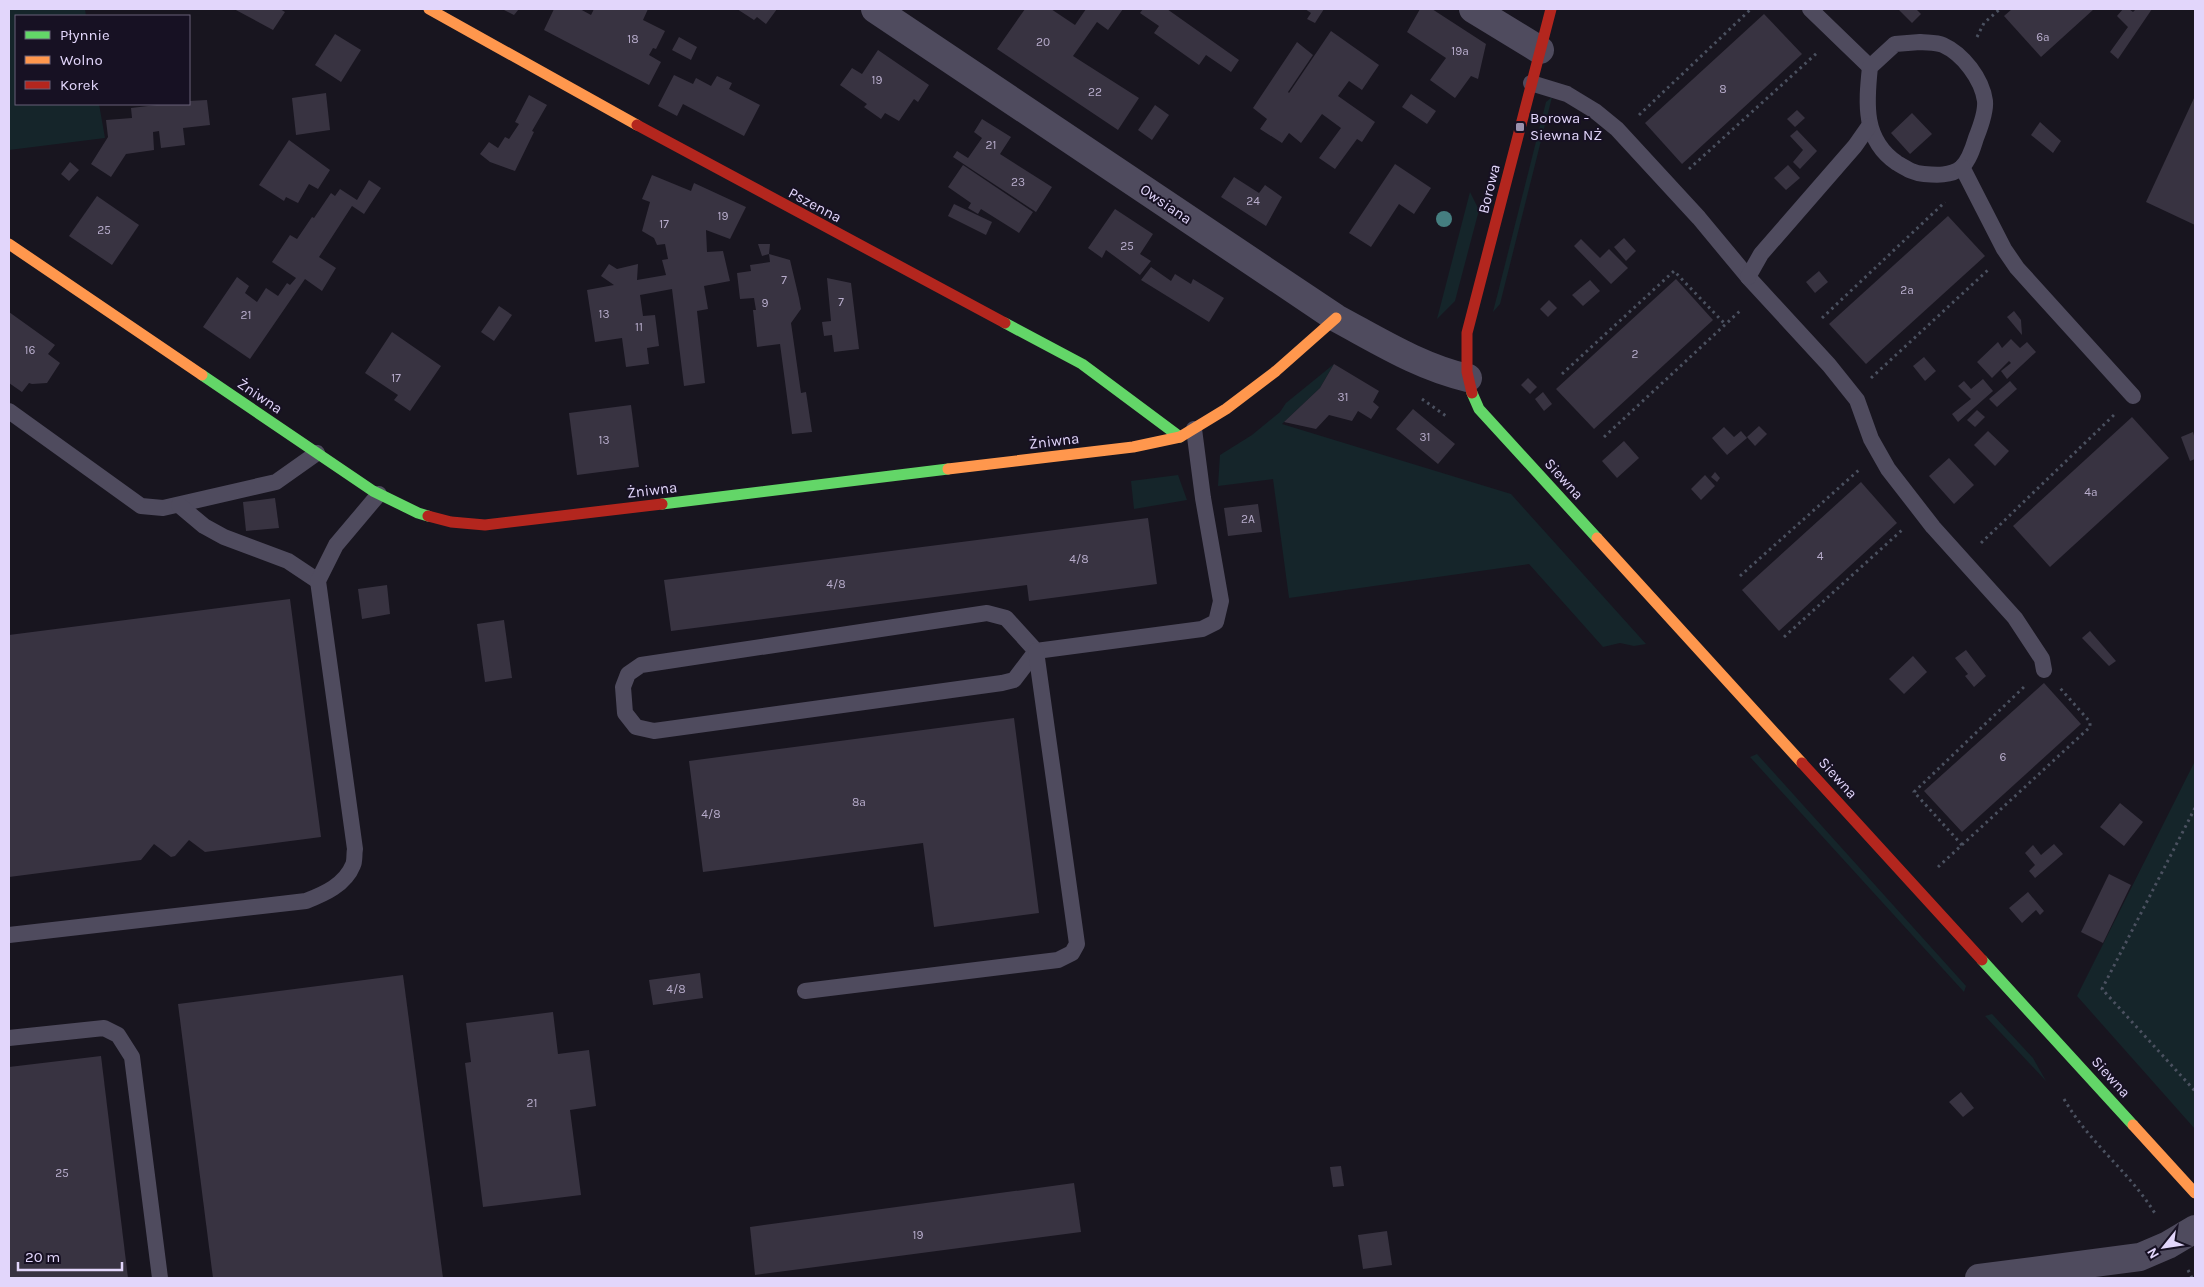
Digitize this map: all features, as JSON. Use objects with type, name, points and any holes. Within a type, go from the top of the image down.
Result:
[{"type":"street","name":"Pszenna","points":[[429,9],[715,168],[1082,364],[1180,438]]},
{"type":"street","name":"Owsiana","points":[[875,9],[1336,318],[1405,356],[1445,372],[1468,378]]},
{"type":"street","points":[[1472,9],[1540,50]]},
{"type":"street","name":"Borowa","points":[[1468,378],[1466,365],[1467,334],[1551,9]]},
{"type":"street","name":"Żniwna","points":[[9,244],[380,494],[418,513],[451,522],[485,525],[1133,447],[1180,438],[1226,409],[1269,376],[1336,318]]},
{"type":"street","name":"Siewna","points":[[1468,378],[1469,387],[1479,409],[2195,1193]]},
{"type":"street","points":[[1979,1278],[2140,1257],[2163,1248],[2195,1229]]},
{"type":"lane","points":[[1810,9],[1870,67]]},
{"type":"lane","points":[[1965,173],[1954,172],[1937,175],[1912,173],[1888,157],[1874,139],[1869,126],[1867,101],[1870,67],[1895,44],[1920,42],[1942,45],[1964,60],[1979,82],[1985,102],[1978,134],[1965,173],[2007,253],[2017,268],[2133,396]]},
{"type":"lane","points":[[1531,83],[1567,94],[1595,111],[1619,133],[1699,218],[1760,291],[1857,400],[1871,438],[1888,469],[1921,513],[2015,618],[2042,659],[2044,670]]},
{"type":"lane","points":[[1748,277],[1761,254],[1855,146],[1869,126]]},
{"type":"lane","points":[[9,411],[141,506],[163,508],[276,482],[317,453]]},
{"type":"lane","points":[[805,991],[1058,960],[1072,953],[1077,944],[1036,650],[1006,618],[987,613],[641,665],[628,674],[623,687],[625,713],[636,727],[654,731],[1002,683],[1014,680],[1036,650],[1202,629],[1216,622],[1221,601],[1203,498],[1194,429]]},
{"type":"lane","points":[[9,935],[306,901],[326,893],[341,881],[353,865],[355,849],[318,581],[336,545],[380,494]]},
{"type":"lane","points":[[179,505],[204,526],[224,537],[288,561],[318,581]]},
{"type":"lane","points":[[9,1038],[104,1028],[118,1035],[132,1057],[160,1278]]},
{"type":"path","points":[[1619,133],[1751,9]]},
{"type":"path","points":[[1964,60],[1984,23],[2000,9]]},
{"type":"path","points":[[1670,186],[1836,36]]},
{"type":"path","points":[[1802,336],[1965,173]]},
{"type":"path","points":[[1853,395],[2007,253]]},
{"type":"path","points":[[1562,374],[1674,271],[1725,324]]},
{"type":"path","points":[[1604,437],[1760,291]]},
{"type":"path","points":[[1963,560],[2133,396]]},
{"type":"path","points":[[1740,576],[1879,452]]},
{"type":"path","points":[[1784,637],[1921,513]]},
{"type":"path","points":[[1934,870],[2090,727],[2090,722],[2044,670],[2038,673],[1914,792],[1962,844]]},
{"type":"path","points":[[2195,811],[2102,989],[2195,1091]]},
{"type":"path","points":[[2188,1270],[2192,1278]]},
{"type":"shaded area","points":[[9,9],[85,9],[86,15],[15,15],[15,105],[99,105],[105,138],[9,150]]},
{"type":"shaded area","points":[[1552,97],[1500,304],[1493,312],[1546,102]]},
{"type":"shaded area","points":[[1470,192],[1479,210],[1455,301],[1437,319]]},
{"type":"shaded area","points":[[1334,364],[1320,388],[1282,424],[1511,494],[1646,644],[1634,646],[1620,643],[1603,647],[1529,564],[1289,598],[1273,479],[1218,486],[1220,455],[1252,435],[1280,412],[1286,403]]},
{"type":"shaded area","points":[[1178,475],[1187,500],[1134,509],[1131,481]]},
{"type":"shaded area","points":[[1757,754],[1966,986],[1964,992],[1750,757]]},
{"type":"shaded area","points":[[2195,761],[2195,1129],[2077,996]]},
{"type":"shaded area","points":[[1992,1014],[2033,1058],[2046,1081],[1985,1016]]},
{"type":"building","points":[[234,9],[280,9],[285,12],[273,30]]},
{"type":"building","points":[[502,9],[519,9],[514,15]]},
{"type":"building","points":[[554,9],[580,9],[591,15],[594,9],[648,9],[643,20],[665,31],[656,49],[653,48],[649,55],[661,62],[649,85],[544,30]]},
{"type":"building","points":[[737,9],[777,9],[766,24],[757,17],[754,20]]},
{"type":"building","points":[[1025,9],[1051,9],[1075,25],[1086,9],[1123,9],[1108,30],[1097,22],[1073,56],[1139,98],[1118,130],[997,49]]},
{"type":"building","points":[[1143,9],[1167,9],[1239,60],[1231,72],[1206,55],[1199,65],[1154,33],[1159,26],[1140,13]]},
{"type":"building","points":[[1305,9],[1324,9],[1315,23],[1307,19],[1311,13]]},
{"type":"building","points":[[1420,9],[1432,9],[1486,44],[1478,79],[1471,76],[1455,98],[1430,80],[1446,58],[1407,32]]},
{"type":"building","points":[[1898,9],[1916,9],[1921,14],[1912,23]]},
{"type":"building","points":[[2012,9],[2094,9],[2041,57],[2004,16]]},
{"type":"building","points":[[2123,9],[2129,9],[2133,12],[2136,9],[2152,9],[2118,59],[2110,52],[2128,27],[2117,16]]},
{"type":"building","points":[[1764,14],[1802,54],[1682,164],[1645,123]]},
{"type":"building","points":[[1331,31],[1379,65],[1362,90],[1349,81],[1338,96],[1375,122],[1362,142],[1357,139],[1335,169],[1319,158],[1341,128],[1322,114],[1301,143],[1289,133],[1282,143],[1260,129],[1267,119],[1253,108],[1297,42],[1313,55],[1289,93]]},
{"type":"building","points":[[335,34],[361,50],[341,82],[315,65]]},
{"type":"building","points":[[679,37],[697,47],[691,60],[672,50]]},
{"type":"building","points":[[878,50],[929,85],[918,102],[914,99],[899,121],[885,113],[881,119],[864,107],[867,104],[840,85],[852,68],[862,74]]},
{"type":"building","points":[[674,75],[693,84],[696,78],[711,86],[717,76],[732,83],[729,89],[760,105],[744,136],[683,104],[677,116],[658,106]]},
{"type":"building","points":[[326,93],[330,130],[296,135],[292,98]]},
{"type":"building","points":[[1411,94],[1436,111],[1427,124],[1402,107]]},
{"type":"building","points":[[529,95],[547,105],[532,131],[534,132],[515,171],[490,162],[480,154],[489,142],[498,148],[505,137],[509,139],[519,124],[515,122]]},
{"type":"building","points":[[2195,96],[2195,225],[2146,202]]},
{"type":"building","points":[[207,100],[210,125],[183,128],[185,145],[161,148],[159,131],[153,132],[154,150],[126,154],[111,177],[91,164],[108,137],[106,120],[132,118],[131,108],[156,105],[190,105],[190,101]]},
{"type":"building","points":[[1155,105],[1169,115],[1152,140],[1138,130]]},
{"type":"building","points":[[1797,110],[1805,118],[1795,127],[1787,119]]},
{"type":"building","points":[[1912,113],[1932,134],[1910,154],[1891,133]]},
{"type":"building","points":[[982,119],[1011,137],[1000,154],[1052,187],[1036,212],[953,157],[957,151],[968,158],[982,138],[974,132]]},
{"type":"building","points":[[2040,122],[2061,141],[2053,153],[2031,135]]},
{"type":"building","points":[[1797,130],[1817,151],[1800,169],[1793,162],[1803,150],[1790,136]]},
{"type":"building","points":[[289,140],[330,170],[318,189],[309,184],[298,203],[286,197],[284,201],[259,185]]},
{"type":"building","points":[[70,162],[79,170],[69,181],[61,174]]},
{"type":"building","points":[[1395,164],[1431,188],[1414,214],[1399,204],[1371,247],[1349,233]]},
{"type":"building","points":[[963,165],[1033,212],[1019,233],[981,209],[978,214],[968,208],[971,203],[948,187]]},
{"type":"building","points":[[1788,165],[1800,178],[1786,190],[1774,178]]},
{"type":"building","points":[[652,175],[691,191],[694,183],[746,207],[730,239],[706,230],[707,252],[723,251],[730,281],[704,286],[708,309],[697,311],[705,383],[684,386],[672,289],[640,295],[643,316],[655,315],[659,346],[647,348],[649,364],[626,367],[622,338],[595,342],[587,290],[614,285],[601,276],[609,264],[617,269],[638,264],[637,280],[666,275],[662,260],[668,259],[665,244],[657,245],[654,238],[642,231],[650,202],[642,199]]},
{"type":"building","points":[[1234,177],[1259,193],[1265,185],[1282,197],[1266,226],[1221,197]]},
{"type":"building","points":[[369,180],[381,188],[364,214],[352,206],[319,257],[336,268],[322,291],[305,279],[250,359],[203,327],[237,277],[249,286],[245,293],[257,302],[266,288],[278,296],[287,283],[290,285],[296,278],[272,262],[290,235],[297,239],[331,193],[335,196],[340,189],[357,200]]},
{"type":"building","points":[[97,196],[139,225],[112,265],[69,236]]},
{"type":"building","points":[[954,204],[992,222],[986,235],[948,216]]},
{"type":"building","points":[[1115,209],[1153,234],[1140,254],[1151,261],[1140,275],[1106,250],[1102,258],[1088,248]]},
{"type":"building","points":[[1948,216],[1985,256],[1866,364],[1829,324]]},
{"type":"building","points":[[1624,238],[1636,251],[1626,261],[1614,247]]},
{"type":"building","points":[[1581,239],[1600,258],[1609,249],[1628,268],[1611,284],[1574,246]]},
{"type":"building","points":[[758,244],[770,244],[769,254],[762,256]]},
{"type":"building","points":[[769,254],[790,260],[801,309],[791,323],[801,393],[806,392],[812,432],[792,434],[780,344],[757,347],[753,310],[756,310],[754,298],[740,299],[737,273],[751,271],[750,265],[770,262]]},
{"type":"building","points":[[1151,267],[1171,281],[1175,274],[1191,284],[1193,279],[1224,298],[1209,322],[1141,280]]},
{"type":"building","points":[[1819,271],[1828,282],[1815,293],[1806,282]]},
{"type":"building","points":[[827,278],[851,283],[859,349],[834,352],[832,335],[824,336],[822,322],[831,321]]},
{"type":"building","points":[[1676,279],[1713,320],[1594,429],[1556,389]]},
{"type":"building","points":[[1590,280],[1600,291],[1583,306],[1572,295]]},
{"type":"building","points":[[1549,300],[1557,308],[1548,317],[1540,309]]},
{"type":"building","points":[[499,306],[512,315],[494,341],[481,332]]},
{"type":"building","points":[[2014,311],[2021,320],[2022,335],[2007,317]]},
{"type":"building","points":[[9,312],[55,345],[48,354],[60,363],[47,383],[29,383],[22,392],[9,383]]},
{"type":"building","points":[[392,332],[441,366],[410,411],[394,400],[398,395],[365,373]]},
{"type":"building","points":[[2011,339],[2020,348],[2027,342],[2036,352],[2007,379],[2001,371],[2011,363],[2009,361],[1992,378],[1977,362],[1998,342],[2002,348]]},
{"type":"building","points":[[1924,357],[1936,371],[1925,381],[1913,366]]},
{"type":"building","points":[[1334,364],[1379,391],[1373,402],[1379,407],[1371,419],[1358,411],[1352,421],[1329,415],[1316,429],[1284,422],[1320,388]]},
{"type":"building","points":[[1528,378],[1537,387],[1530,394],[1521,385]]},
{"type":"building","points":[[1983,379],[1993,391],[1958,422],[1952,414],[1971,399],[1958,386],[1964,381],[1971,389]]},
{"type":"building","points":[[2010,381],[2017,389],[1997,407],[1989,399]]},
{"type":"building","points":[[1543,392],[1552,404],[1544,411],[1535,399]]},
{"type":"building","points":[[631,405],[639,467],[577,475],[569,413]]},
{"type":"building","points":[[1413,409],[1455,444],[1438,464],[1396,429]]},
{"type":"building","points":[[1977,410],[1985,417],[1975,427],[1967,420]]},
{"type":"building","points":[[2132,417],[2169,458],[2050,567],[2013,526]]},
{"type":"building","points":[[1759,426],[1767,434],[1755,446],[1747,437]]},
{"type":"building","points":[[1724,427],[1734,437],[1741,431],[1747,438],[1727,455],[1712,438]]},
{"type":"building","points":[[1988,431],[2009,451],[1995,466],[1974,445]]},
{"type":"building","points":[[2193,432],[2195,459],[2190,461],[2181,437]]},
{"type":"building","points":[[1624,441],[1639,458],[1617,478],[1602,461]]},
{"type":"building","points":[[1949,458],[1974,485],[1954,504],[1929,476]]},
{"type":"building","points":[[1715,472],[1720,478],[1717,482],[1711,477]]},
{"type":"building","points":[[1705,475],[1715,486],[1701,500],[1691,489]]},
{"type":"building","points":[[1861,482],[1897,523],[1779,631],[1742,590]]},
{"type":"building","points":[[275,498],[279,528],[246,531],[243,502]]},
{"type":"building","points":[[1258,504],[1262,532],[1228,536],[1224,508]]},
{"type":"building","points":[[1148,518],[1157,584],[1029,601],[1027,585],[671,631],[664,580]]},
{"type":"building","points":[[387,585],[390,614],[362,619],[358,589]]},
{"type":"building","points":[[290,599],[321,837],[205,852],[189,840],[175,856],[171,857],[154,844],[141,860],[9,877],[9,635]]},
{"type":"building","points":[[504,620],[512,678],[485,682],[477,624]]},
{"type":"building","points":[[2090,631],[2116,661],[2109,666],[2082,638]]},
{"type":"building","points":[[1966,650],[1986,676],[1974,687],[1965,676],[1968,674],[1955,658]]},
{"type":"building","points":[[1913,656],[1927,672],[1904,694],[1889,679]]},
{"type":"building","points":[[2044,683],[2081,724],[1962,832],[1924,791]]},
{"type":"building","points":[[1014,718],[1039,913],[934,927],[923,843],[703,872],[689,761]]},
{"type":"building","points":[[2120,803],[2143,822],[2124,846],[2100,827]]},
{"type":"building","points":[[2054,844],[2063,854],[2035,878],[2029,871],[2035,865],[2025,853],[2033,845],[2041,855]]},
{"type":"building","points":[[2109,874],[2131,885],[2103,943],[2081,932]]},
{"type":"building","points":[[2028,892],[2044,911],[2040,915],[2036,910],[2022,923],[2009,908]]},
{"type":"building","points":[[700,973],[703,998],[653,1005],[649,980]]},
{"type":"building","points":[[403,975],[443,1278],[213,1278],[178,1004]]},
{"type":"building","points":[[553,1012],[558,1054],[589,1050],[596,1106],[570,1110],[581,1195],[483,1207],[465,1063],[471,1062],[466,1023]]},
{"type":"building","points":[[101,1056],[128,1278],[9,1278],[9,1067]]},
{"type":"building","points":[[1961,1092],[1974,1108],[1963,1117],[1949,1102]]},
{"type":"building","points":[[1341,1166],[1344,1186],[1333,1187],[1330,1167]]},
{"type":"building","points":[[1074,1183],[1081,1232],[755,1275],[750,1227]]},
{"type":"building","points":[[1387,1231],[1392,1265],[1363,1269],[1358,1235]]},
{"type":"traffic: fast","points":[[1005,323],[1082,364],[1180,437]]},
{"type":"traffic: fast","points":[[202,375],[373,491],[428,516]]},
{"type":"traffic: fast","points":[[1472,393],[1479,409],[1597,538]]},
{"type":"traffic: fast","points":[[662,504],[948,469]]},
{"type":"traffic: fast","points":[[1982,960],[2133,1125]]},
{"type":"traffic: slow","points":[[429,9],[637,125]]},
{"type":"traffic: slow","points":[[9,244],[202,375]]},
{"type":"traffic: slow","points":[[948,469],[1133,447],[1180,437],[1226,409],[1276,371],[1336,318]]},
{"type":"traffic: slow","points":[[1597,538],[1802,763]]},
{"type":"traffic: slow","points":[[2133,1125],[2195,1193]]},
{"type":"traffic: jam","points":[[1472,393],[1467,372],[1467,333],[1551,9]]},
{"type":"traffic: jam","points":[[637,125],[1005,323]]},
{"type":"traffic: jam","points":[[428,516],[451,522],[485,525],[662,504]]},
{"type":"traffic: jam","points":[[1802,763],[1982,960]]},
{"type":"place","name":"Borowa - Siewna NŻ","points":[[1520,127]]}]
